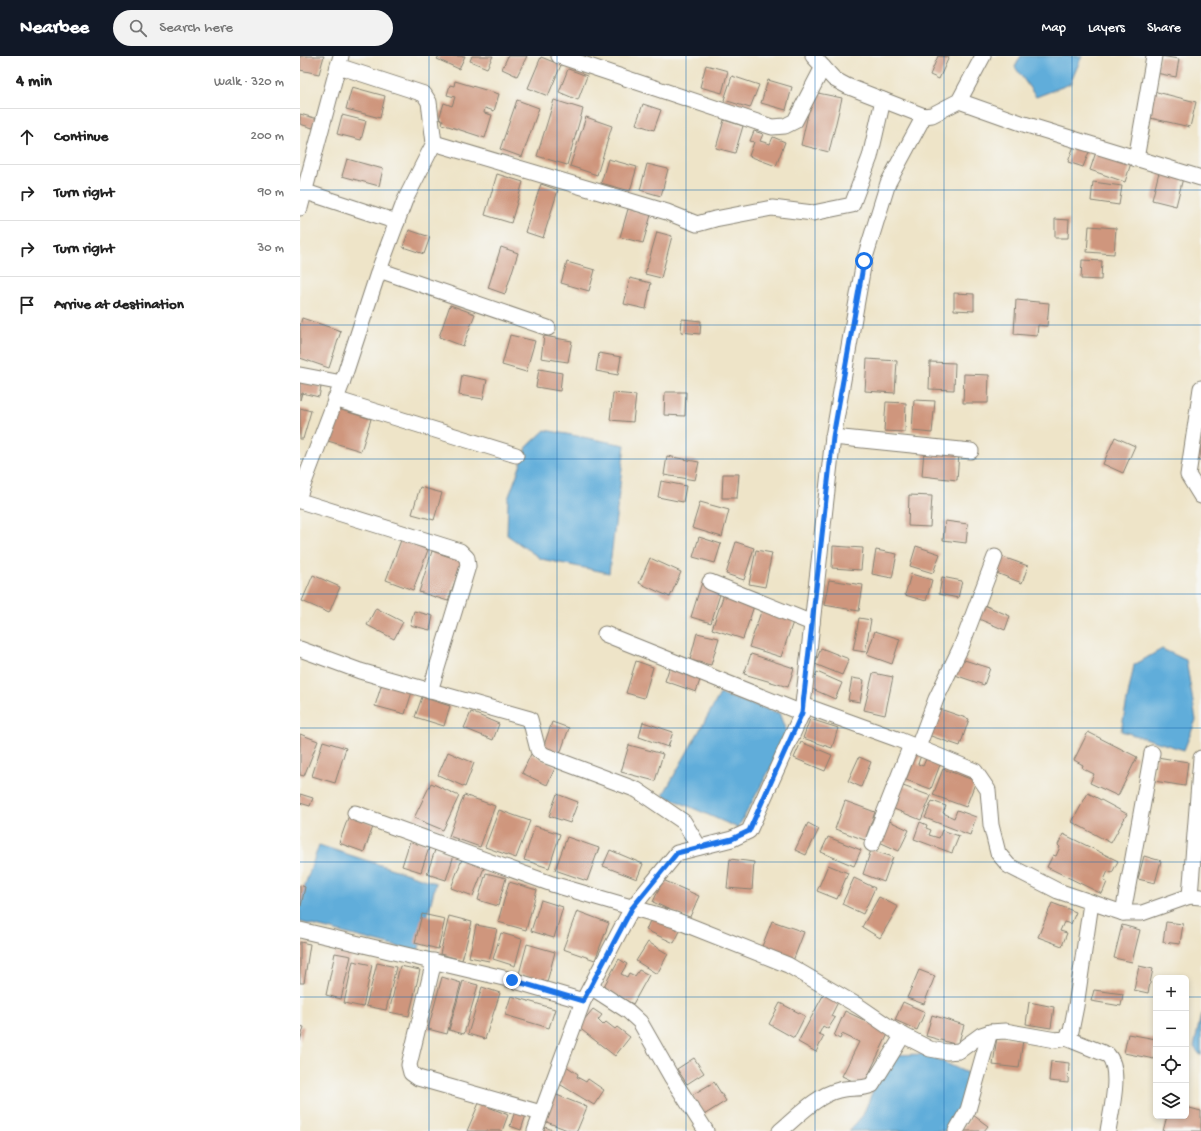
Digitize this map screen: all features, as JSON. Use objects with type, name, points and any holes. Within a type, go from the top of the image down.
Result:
[{"type":"street","points":[[559,56],[772,127],[785,126],[795,121],[823,67]]},
{"type":"street","points":[[813,56],[834,79],[847,86],[924,116],[932,115],[958,101],[983,56]]},
{"type":"street","points":[[1136,159],[1154,56]]},
{"type":"street","points":[[300,208],[303,191],[340,61],[424,94],[429,102],[434,143],[405,200],[379,270],[342,383],[300,493]]},
{"type":"street","points":[[434,143],[667,212],[697,224],[772,208],[813,213],[852,205],[870,157],[883,100]]},
{"type":"street","points":[[958,101],[1024,124],[1201,178]]},
{"type":"street","points":[[535,1131],[583,1001],[632,908],[677,853],[732,839],[749,831],[803,709],[833,437],[864,261],[888,183],[924,116]]},
{"type":"street","points":[[303,191],[397,222]]},
{"type":"street","points":[[379,270],[548,328]]},
{"type":"street","points":[[300,376],[342,383]]},
{"type":"street","points":[[1201,388],[1188,475],[1201,496]]},
{"type":"street","points":[[335,399],[516,455]]},
{"type":"street","points":[[833,437],[971,451]]},
{"type":"street","points":[[300,501],[460,551],[467,558],[468,566],[430,691]]},
{"type":"street","points":[[872,844],[936,699],[961,647],[995,557]]},
{"type":"street","points":[[710,582],[812,623]]},
{"type":"street","points":[[605,634],[803,709],[915,746],[975,771],[988,790],[991,825],[998,853],[1009,866],[1058,891],[1123,913],[1142,913],[1195,896],[1201,758]]},
{"type":"street","points":[[300,649],[360,671],[530,719],[538,750],[544,755],[637,790],[684,822],[700,847]]},
{"type":"street","points":[[1123,913],[1152,752]]},
{"type":"street","points":[[355,812],[552,884],[675,920],[788,965],[860,1007],[903,1036],[930,1049],[947,1052],[959,1051],[981,1035],[990,1032],[1005,1031],[1056,1040],[1066,1038],[1108,1055],[1114,1060],[1116,1071],[1108,1131]]},
{"type":"street","points":[[1066,1038],[1071,1031],[1076,1006],[1091,903]]},
{"type":"street","points":[[300,930],[512,980],[583,1001]]},
{"type":"street","points":[[434,961],[409,1065],[411,1073],[418,1078],[542,1113]]},
{"type":"street","points":[[591,987],[628,1011],[640,1022],[672,1078],[706,1131]]},
{"type":"street","points":[[956,1131],[968,1110],[990,1032]]},
{"type":"street","points":[[780,1131],[826,1094],[840,1090],[864,1088],[872,1084],[903,1036]]},
{"type":"water","points":[[1021,56],[1082,56],[1070,84],[1036,97],[1015,67]]},
{"type":"water","points":[[545,430],[625,445],[609,573],[541,559],[507,535],[508,499],[527,447]]},
{"type":"water","points":[[1162,649],[1186,660],[1196,720],[1184,750],[1121,731],[1134,665]]},
{"type":"water","points":[[720,694],[779,713],[788,736],[738,828],[663,795]]},
{"type":"water","points":[[319,845],[436,883],[418,952],[300,922],[300,899]]},
{"type":"water","points":[[1201,1014],[1201,1056],[1194,1047]]},
{"type":"water","points":[[926,1054],[967,1073],[967,1101],[951,1131],[849,1131],[863,1115],[887,1055]]},
{"type":"building","points":[[300,56],[324,56],[319,74],[300,70]]},
{"type":"building","points":[[439,56],[465,56],[459,69],[437,59]]},
{"type":"building","points":[[472,56],[493,56],[487,68],[470,61]]},
{"type":"building","points":[[508,56],[527,56],[517,76],[502,69]]},
{"type":"building","points":[[938,56],[949,57],[939,79],[930,75]]},
{"type":"building","points":[[1160,56],[1179,59],[1176,77],[1156,73]]},
{"type":"building","points":[[541,57],[561,65],[548,96],[528,88]]},
{"type":"building","points":[[706,65],[728,71],[722,93],[700,87]]},
{"type":"building","points":[[568,69],[587,76],[578,100],[559,92]]},
{"type":"building","points":[[732,76],[759,85],[750,108],[724,100]]},
{"type":"building","points":[[768,80],[792,87],[786,110],[761,103]]},
{"type":"building","points":[[455,81],[499,94],[494,111],[485,108],[484,113],[492,115],[485,138],[442,124],[443,120],[439,119],[444,103],[452,106],[455,97],[447,95],[450,85],[454,86]]},
{"type":"building","points":[[352,87],[385,96],[380,118],[346,109]]},
{"type":"building","points":[[1153,91],[1196,102],[1190,127],[1146,117]]},
{"type":"building","points":[[813,92],[842,98],[829,152],[801,145]]},
{"type":"building","points":[[517,100],[539,108],[522,157],[500,149]]},
{"type":"building","points":[[554,100],[583,109],[567,165],[537,156]]},
{"type":"building","points":[[643,104],[661,110],[654,130],[636,124]]},
{"type":"building","points":[[300,114],[322,120],[319,130],[300,124]]},
{"type":"building","points":[[342,115],[366,121],[361,140],[337,134]]},
{"type":"building","points":[[586,117],[612,126],[597,175],[570,166]]},
{"type":"building","points":[[724,120],[743,126],[735,153],[716,148]]},
{"type":"building","points":[[754,131],[763,134],[760,141],[770,144],[773,137],[785,142],[776,166],[749,156],[754,142],[750,141]]},
{"type":"building","points":[[1074,146],[1089,152],[1083,167],[1068,162]]},
{"type":"building","points":[[1096,152],[1131,163],[1125,182],[1090,170]]},
{"type":"building","points":[[347,159],[383,169],[379,186],[342,176]]},
{"type":"building","points":[[608,159],[637,167],[630,191],[601,183]]},
{"type":"building","points":[[647,164],[668,169],[661,196],[640,190]]},
{"type":"building","points":[[1159,172],[1183,178],[1176,206],[1152,200]]},
{"type":"building","points":[[497,174],[523,182],[511,223],[485,215]]},
{"type":"building","points":[[1093,182],[1122,186],[1119,205],[1091,201]]},
{"type":"building","points":[[541,184],[558,190],[543,238],[525,232]]},
{"type":"building","points":[[628,209],[651,215],[643,243],[620,237]]},
{"type":"building","points":[[1055,219],[1069,220],[1068,238],[1055,238]]},
{"type":"building","points":[[1089,226],[1116,228],[1114,254],[1087,252]]},
{"type":"building","points":[[409,230],[430,237],[424,254],[403,247]]},
{"type":"building","points":[[657,232],[672,236],[661,278],[645,274]]},
{"type":"building","points":[[501,247],[518,253],[505,294],[488,288]]},
{"type":"building","points":[[1082,260],[1102,261],[1101,280],[1081,279]]},
{"type":"building","points":[[567,262],[595,270],[589,291],[561,283]]},
{"type":"building","points":[[630,278],[651,283],[646,309],[624,304]]},
{"type":"building","points":[[954,293],[974,294],[974,311],[954,310]]},
{"type":"building","points":[[1016,300],[1049,303],[1047,326],[1038,325],[1037,336],[1014,334]]},
{"type":"building","points":[[450,305],[475,314],[463,346],[439,337]]},
{"type":"building","points":[[302,318],[341,331],[329,368],[300,358],[300,325]]},
{"type":"building","points":[[682,319],[701,321],[700,334],[681,332]]},
{"type":"building","points":[[510,335],[535,341],[526,372],[502,365]]},
{"type":"building","points":[[544,336],[572,341],[568,362],[541,358]]},
{"type":"building","points":[[599,353],[621,357],[618,375],[596,371]]},
{"type":"building","points":[[867,359],[897,361],[895,393],[865,391]]},
{"type":"building","points":[[930,362],[955,363],[954,390],[929,389]]},
{"type":"building","points":[[539,369],[562,373],[560,391],[536,387]]},
{"type":"building","points":[[964,374],[989,375],[988,403],[963,403]]},
{"type":"building","points":[[462,375],[487,380],[483,399],[459,395]]},
{"type":"building","points":[[300,381],[321,387],[319,397],[302,393],[300,400]]},
{"type":"building","points":[[665,392],[686,392],[685,416],[664,415]]},
{"type":"building","points":[[613,393],[636,395],[633,422],[610,420]]},
{"type":"building","points":[[914,400],[935,401],[932,433],[912,431]]},
{"type":"building","points":[[886,402],[906,403],[905,432],[884,431]]},
{"type":"building","points":[[300,408],[311,411],[303,439],[300,439]]},
{"type":"building","points":[[338,409],[371,419],[361,451],[328,441]]},
{"type":"building","points":[[1115,437],[1135,446],[1123,473],[1103,464]]},
{"type":"building","points":[[1201,441],[1201,461],[1196,459]]},
{"type":"building","points":[[924,450],[959,453],[957,480],[922,476]]},
{"type":"building","points":[[667,456],[699,462],[695,480],[664,475]]},
{"type":"building","points":[[723,474],[739,474],[737,498],[722,498]]},
{"type":"building","points":[[661,481],[686,486],[683,502],[658,497]]},
{"type":"building","points":[[420,487],[442,493],[434,520],[412,514]]},
{"type":"building","points":[[909,495],[932,496],[930,527],[908,526]]},
{"type":"building","points":[[700,502],[729,510],[722,537],[692,528]]},
{"type":"building","points":[[945,521],[968,524],[966,543],[943,540]]},
{"type":"building","points":[[699,537],[721,544],[715,563],[693,557]]},
{"type":"building","points":[[401,540],[428,550],[413,590],[386,580]]},
{"type":"building","points":[[736,542],[754,548],[744,580],[726,574]]},
{"type":"building","points":[[833,546],[863,548],[861,570],[832,568]]},
{"type":"building","points":[[916,546],[940,554],[933,573],[910,566]]},
{"type":"building","points":[[756,550],[772,553],[765,587],[749,584]]},
{"type":"building","points":[[876,550],[897,554],[892,578],[872,574]]},
{"type":"building","points":[[432,551],[462,561],[448,601],[419,592]]},
{"type":"building","points":[[1000,556],[1028,566],[1022,583],[994,572]]},
{"type":"building","points":[[650,558],[681,572],[670,597],[639,583]]},
{"type":"building","points":[[911,574],[932,580],[926,601],[905,595]]},
{"type":"building","points":[[313,575],[340,587],[329,613],[302,601]]},
{"type":"building","points":[[942,577],[962,581],[958,598],[939,594]]},
{"type":"building","points":[[829,580],[863,585],[859,611],[824,605]]},
{"type":"building","points":[[702,582],[722,588],[711,623],[691,617]]},
{"type":"building","points":[[725,591],[756,600],[743,639],[712,629]]},
{"type":"building","points":[[984,605],[1010,616],[1005,630],[979,619]]},
{"type":"building","points":[[376,608],[403,622],[394,639],[367,625]]},
{"type":"building","points":[[762,609],[794,619],[781,657],[749,647]]},
{"type":"building","points":[[414,611],[433,616],[430,630],[410,625]]},
{"type":"building","points":[[859,618],[871,620],[865,652],[853,650]]},
{"type":"building","points":[[875,631],[900,639],[892,664],[867,655]]},
{"type":"building","points":[[697,633],[719,638],[711,665],[690,660]]},
{"type":"building","points":[[821,648],[849,659],[842,675],[815,664]]},
{"type":"building","points":[[751,654],[794,668],[788,687],[744,674]]},
{"type":"building","points":[[961,659],[990,668],[984,685],[955,675]]},
{"type":"building","points":[[636,661],[653,667],[644,698],[626,693]]},
{"type":"building","points":[[670,666],[701,677],[696,692],[665,681]]},
{"type":"building","points":[[817,672],[842,683],[835,699],[810,688]]},
{"type":"building","points":[[873,673],[893,677],[885,715],[864,710]]},
{"type":"building","points":[[852,678],[864,680],[860,702],[848,700]]},
{"type":"building","points":[[383,680],[413,689],[405,714],[375,706]]},
{"type":"building","points":[[422,697],[450,706],[444,726],[415,717]]},
{"type":"building","points":[[934,707],[969,719],[960,746],[925,734]]},
{"type":"building","points":[[471,712],[499,724],[493,740],[464,728]]},
{"type":"building","points":[[810,719],[838,728],[832,748],[803,738]]},
{"type":"building","points":[[552,722],[569,728],[560,754],[543,748]]},
{"type":"building","points":[[643,722],[673,732],[668,747],[639,737]]},
{"type":"building","points":[[1088,732],[1137,757],[1118,796],[1090,783],[1094,774],[1082,768],[1083,765],[1074,760]]},
{"type":"building","points":[[300,734],[318,741],[304,776],[300,775]]},
{"type":"building","points":[[323,741],[346,748],[335,783],[312,776]]},
{"type":"building","points":[[801,742],[832,755],[825,771],[794,758]]},
{"type":"building","points":[[629,745],[663,754],[655,781],[621,772]]},
{"type":"building","points":[[448,752],[474,763],[465,787],[438,775]]},
{"type":"building","points":[[916,753],[921,755],[918,764],[923,766],[926,759],[941,762],[931,789],[906,780]]},
{"type":"building","points":[[531,754],[556,766],[547,785],[522,773]]},
{"type":"building","points":[[859,757],[871,762],[861,787],[848,781]]},
{"type":"building","points":[[1157,757],[1188,762],[1185,786],[1154,781]]},
{"type":"building","points":[[943,769],[976,781],[966,807],[933,795]]},
{"type":"building","points":[[431,783],[459,796],[443,830],[414,818]]},
{"type":"building","points":[[903,786],[931,796],[921,820],[894,809]]},
{"type":"building","points":[[1088,793],[1127,814],[1111,843],[1072,822]]},
{"type":"building","points":[[300,794],[313,798],[310,806],[300,803]]},
{"type":"building","points":[[557,794],[578,802],[570,823],[549,816]]},
{"type":"building","points":[[464,795],[495,806],[480,847],[449,836]]},
{"type":"building","points":[[845,801],[875,812],[865,840],[835,829]]},
{"type":"building","points":[[932,801],[946,806],[943,813],[954,818],[957,810],[976,817],[970,835],[925,818]]},
{"type":"building","points":[[499,810],[530,821],[516,858],[485,847]]},
{"type":"building","points":[[349,815],[374,824],[364,852],[339,843]]},
{"type":"building","points":[[885,819],[909,830],[899,851],[875,840]]},
{"type":"building","points":[[920,822],[927,825],[926,828],[931,830],[929,835],[939,838],[942,830],[959,836],[952,853],[914,839]]},
{"type":"building","points":[[808,823],[819,829],[806,855],[795,850]]},
{"type":"building","points":[[535,826],[560,834],[549,868],[524,860]]},
{"type":"building","points":[[1063,834],[1118,861],[1112,873],[1108,871],[1104,880],[1107,882],[1102,894],[1047,867],[1053,855],[1056,856],[1060,847],[1058,845]]},
{"type":"building","points":[[567,837],[599,848],[587,881],[555,870]]},
{"type":"building","points":[[828,837],[861,850],[854,866],[821,852]]},
{"type":"building","points":[[411,838],[430,845],[421,872],[402,866]]},
{"type":"building","points":[[435,850],[454,855],[446,880],[427,874]]},
{"type":"building","points":[[610,850],[643,864],[637,879],[603,866]]},
{"type":"building","points":[[871,850],[893,857],[884,882],[863,874]]},
{"type":"building","points":[[1144,856],[1161,861],[1155,883],[1138,879]]},
{"type":"building","points":[[462,859],[484,868],[473,896],[451,888]]},
{"type":"building","points":[[730,859],[754,862],[752,890],[727,888]]},
{"type":"building","points":[[828,865],[848,873],[837,899],[817,891]]},
{"type":"building","points":[[486,873],[506,878],[498,906],[478,900]]},
{"type":"building","points":[[854,878],[875,888],[863,914],[842,904]]},
{"type":"building","points":[[663,880],[699,896],[689,919],[653,902]]},
{"type":"building","points":[[509,882],[537,890],[526,930],[498,922]]},
{"type":"building","points":[[300,885],[305,887],[301,906],[300,906]]},
{"type":"building","points":[[879,897],[898,907],[880,938],[862,927]]},
{"type":"building","points":[[541,900],[563,907],[554,938],[531,931]]},
{"type":"building","points":[[1052,903],[1076,912],[1071,924],[1064,922],[1060,931],[1067,933],[1062,946],[1038,937]]},
{"type":"building","points":[[577,911],[609,923],[595,960],[563,949]]},
{"type":"building","points":[[422,914],[445,919],[438,949],[415,943]]},
{"type":"building","points":[[449,916],[472,922],[462,960],[440,954]]},
{"type":"building","points":[[652,916],[681,929],[674,943],[646,930]]},
{"type":"building","points":[[772,921],[804,932],[793,961],[761,949]]},
{"type":"building","points":[[1166,922],[1183,924],[1180,944],[1163,942]]},
{"type":"building","points":[[476,925],[497,929],[489,961],[469,957]]},
{"type":"building","points":[[1122,925],[1140,930],[1132,962],[1114,958]]},
{"type":"building","points":[[501,933],[522,939],[515,966],[493,959]]},
{"type":"building","points":[[300,942],[310,944],[304,983],[300,983]]},
{"type":"building","points":[[648,942],[668,954],[657,974],[636,961]]},
{"type":"building","points":[[527,944],[555,952],[547,982],[519,974]]},
{"type":"building","points":[[335,953],[351,956],[341,999],[326,995]]},
{"type":"building","points":[[619,959],[627,964],[621,974],[627,977],[629,973],[635,976],[639,970],[649,975],[633,1004],[603,988]]},
{"type":"building","points":[[353,961],[372,965],[363,1007],[344,1003]]},
{"type":"building","points":[[377,963],[396,967],[386,1010],[366,1006]]},
{"type":"building","points":[[400,966],[420,970],[409,1016],[389,1012]]},
{"type":"building","points":[[1139,966],[1153,969],[1148,993],[1134,990]]},
{"type":"building","points":[[919,970],[935,976],[924,1004],[907,998]]},
{"type":"building","points":[[442,977],[461,983],[447,1034],[428,1029]]},
{"type":"building","points":[[463,981],[478,985],[464,1034],[449,1030]]},
{"type":"building","points":[[482,987],[500,993],[485,1039],[468,1034]]},
{"type":"building","points":[[1094,990],[1123,994],[1121,1006],[1091,1001]]},
{"type":"building","points":[[825,992],[839,1000],[831,1016],[835,1018],[828,1029],[823,1026],[819,1034],[824,1036],[816,1052],[798,1042]]},
{"type":"building","points":[[511,996],[555,1009],[549,1028],[505,1015]]},
{"type":"building","points":[[903,1002],[925,1012],[917,1030],[895,1020]]},
{"type":"building","points":[[1029,1002],[1054,1007],[1051,1028],[1026,1024]]},
{"type":"building","points":[[780,1003],[805,1016],[794,1038],[769,1024]]},
{"type":"building","points":[[593,1009],[602,1015],[598,1020],[603,1025],[606,1022],[615,1029],[617,1027],[630,1037],[615,1056],[578,1027]]},
{"type":"building","points":[[845,1011],[889,1032],[863,1086],[842,1076],[859,1042],[842,1034],[840,1039],[834,1036]]},
{"type":"building","points":[[932,1015],[964,1025],[958,1045],[926,1036]]},
{"type":"building","points":[[300,1026],[304,1027],[300,1041]]},
{"type":"building","points":[[1128,1034],[1153,1038],[1153,1059],[1124,1053]]},
{"type":"building","points":[[997,1037],[1023,1040],[1019,1068],[993,1065]]},
{"type":"building","points":[[694,1058],[704,1073],[687,1084],[677,1069]]},
{"type":"building","points":[[1051,1061],[1069,1063],[1068,1083],[1049,1081]]},
{"type":"building","points":[[566,1066],[578,1074],[577,1077],[586,1082],[588,1079],[604,1090],[594,1105],[556,1082]]},
{"type":"building","points":[[714,1082],[726,1101],[704,1115],[692,1095]]},
{"type":"building","points":[[554,1094],[587,1107],[577,1131],[570,1131],[544,1121]]},
{"type":"building","points":[[479,1103],[508,1115],[502,1131],[467,1131]]},
{"type":"building","points":[[516,1108],[527,1112],[521,1130],[510,1126]]},
{"type":"building","points":[[1189,1108],[1201,1111],[1201,1131],[1163,1131],[1166,1119],[1189,1119]]},
{"type":"building","points":[[973,1115],[988,1126],[984,1131],[961,1131]]},
{"type":"building","points":[[545,1127],[555,1131],[543,1131]]},
{"type":"route","points":[[512,980],[583,1001],[632,908],[677,853],[732,839],[749,831],[802,713],[833,437],[864,261]]}]
